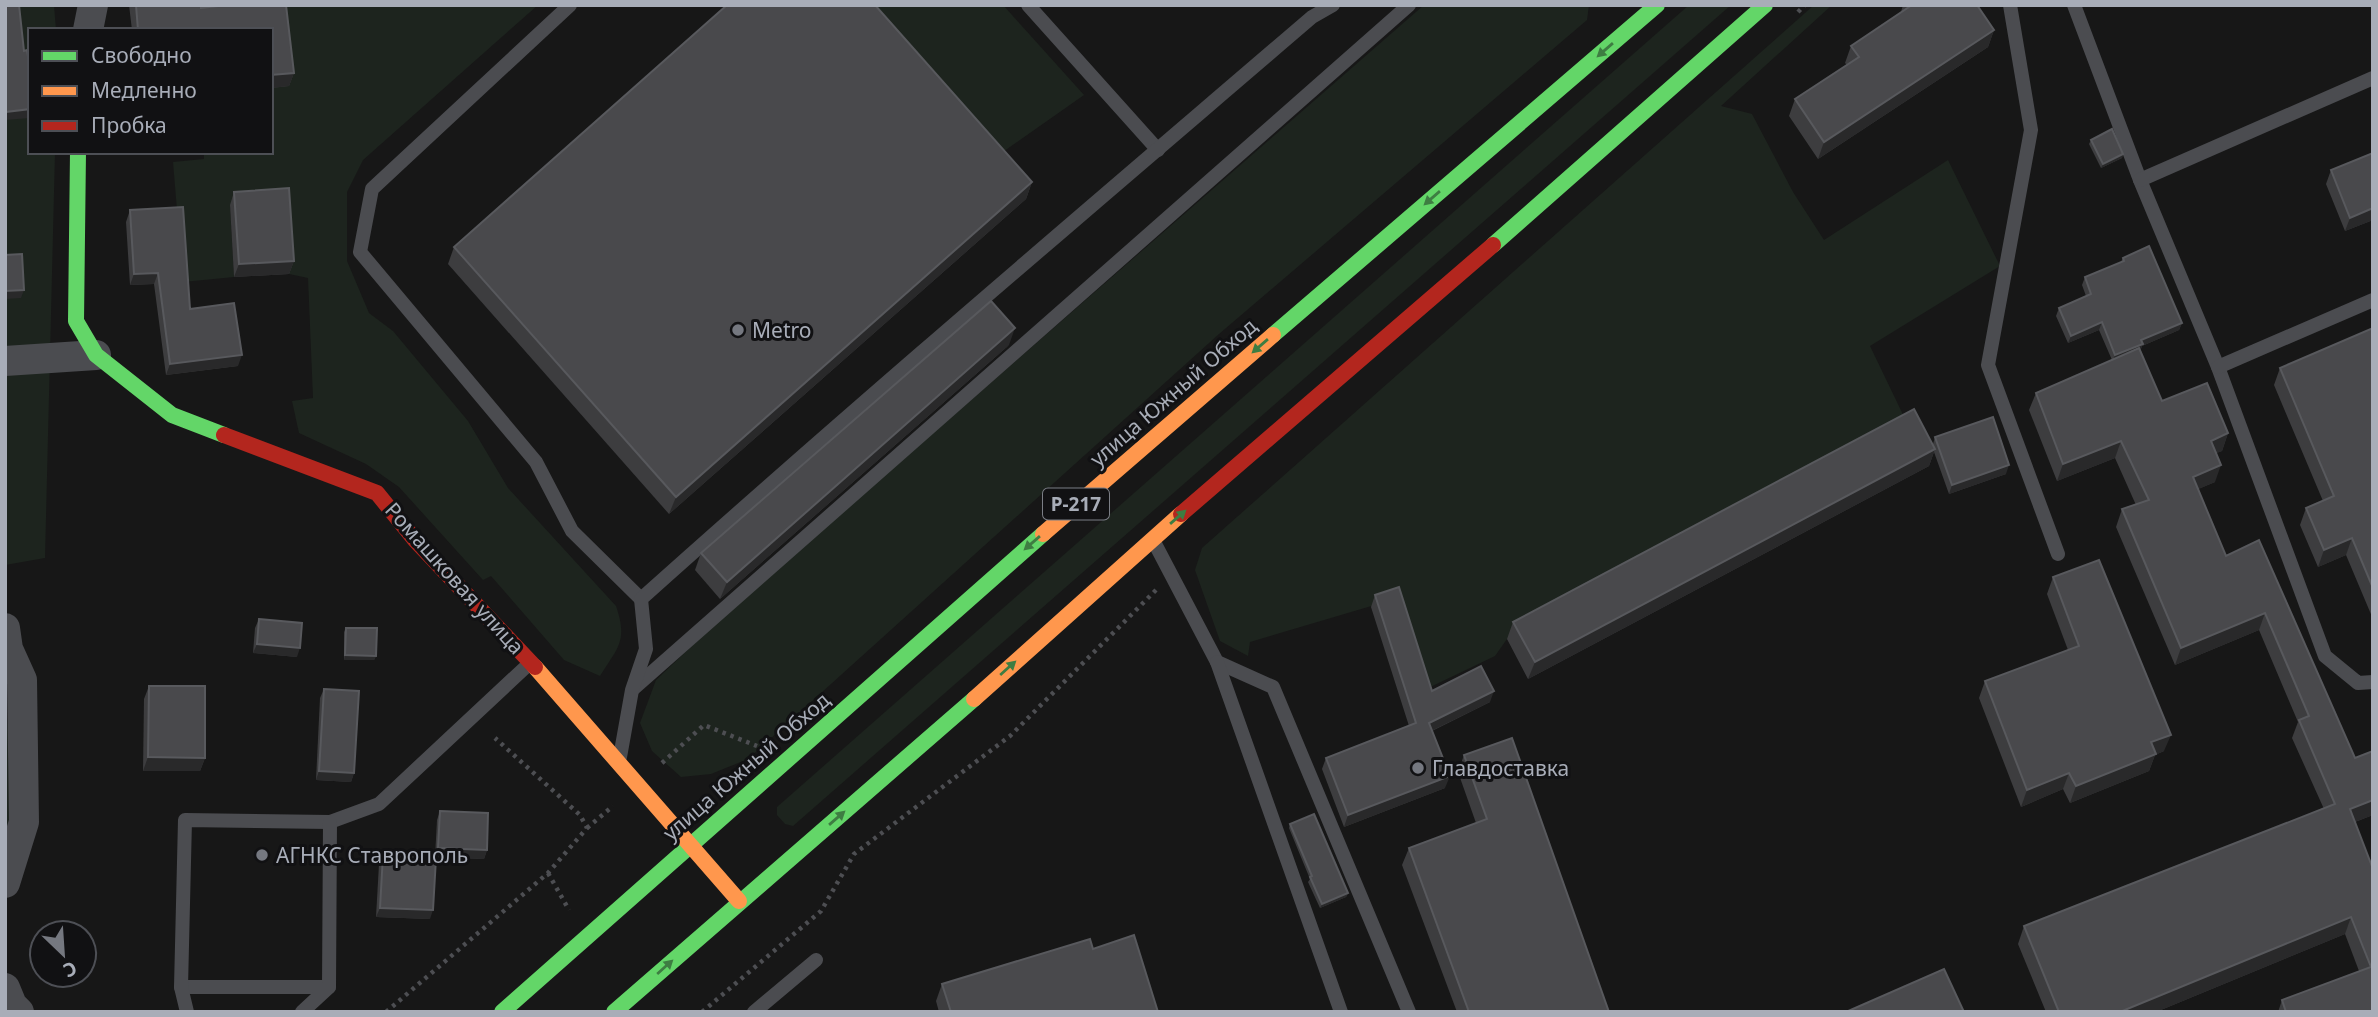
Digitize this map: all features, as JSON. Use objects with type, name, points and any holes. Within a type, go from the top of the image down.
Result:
[{"type":"main road","name":"улица Южный Обход","points":[[502,1012],[1073,507],[1657,5]]},
{"type":"main road","points":[[614,1012],[1765,5]]},
{"type":"main road","name":"Ромашковая улица","points":[[78,154],[76,321],[96,355],[172,415],[377,492],[415,540],[531,662],[739,901]]},
{"type":"street","points":[[88,28],[93,5]]},
{"type":"street","points":[[5,361],[96,355]]},
{"type":"street","points":[[5,883],[24,822],[22,680],[6,642]]},
{"type":"street","points":[[5,988],[12,1005],[19,1012]]},
{"type":"lane","points":[[570,5],[372,189],[360,252],[537,462],[572,531],[641,599],[646,649],[632,690],[618,765]]},
{"type":"lane","points":[[1028,5],[1158,150]]},
{"type":"lane","points":[[641,599],[885,384],[1312,18],[1333,5]]},
{"type":"lane","points":[[632,690],[1409,5]]},
{"type":"lane","points":[[2010,5],[2031,130],[1989,365],[2058,554]]},
{"type":"lane","points":[[2074,5],[2140,180],[2218,367],[2325,656],[2358,683],[2373,682]]},
{"type":"lane","points":[[2140,180],[2373,78]]},
{"type":"lane","points":[[2218,367],[2373,300]]},
{"type":"lane","points":[[1153,539],[1217,662],[1341,1012]]},
{"type":"lane","points":[[187,1012],[181,987],[185,820],[330,822],[379,804],[531,662]]},
{"type":"lane","points":[[1217,662],[1273,687],[1409,1012]]},
{"type":"lane","points":[[302,1012],[329,987],[330,822]]},
{"type":"lane","points":[[754,1012],[816,960]]},
{"type":"lane","points":[[181,987],[329,987]]},
{"type":"path","points":[[1795,14],[1805,5]]},
{"type":"path","points":[[702,1012],[821,911],[854,854],[1010,736],[1171,575]]},
{"type":"path","points":[[386,1012],[548,873],[587,828],[580,815],[495,738]]},
{"type":"shaded area","points":[[5,5],[54,5],[56,28],[28,28],[28,154],[55,154],[45,558],[5,565]]},
{"type":"shaded area","points":[[188,5],[538,5],[363,160],[347,192],[347,261],[369,313],[393,331],[468,421],[508,488],[616,606],[621,636],[600,676],[564,660],[491,576],[483,580],[399,487],[366,464],[299,433],[292,401],[313,398],[308,278],[289,274],[285,202],[230,205],[234,277],[183,282],[173,162],[204,159],[204,154],[273,154],[273,88],[289,85],[281,12],[220,19]]},
{"type":"shaded area","points":[[862,5],[1003,5],[1084,95],[1000,154]]},
{"type":"shaded area","points":[[1424,5],[1589,5],[1587,20],[1219,334],[748,759],[711,774],[681,777],[652,751],[640,723],[656,680],[730,610]]},
{"type":"shaded area","points":[[1689,5],[1731,5],[793,826],[785,824],[777,815],[777,807]]},
{"type":"shaded area","points":[[1814,5],[1832,5],[1721,106],[1752,114],[1793,192],[1824,240],[1948,160],[2000,266],[1870,346],[1908,425],[1507,639],[1495,656],[1424,690],[1395,599],[1250,642],[1248,656],[1220,641],[1195,570],[1202,548]]},
{"type":"shaded area","points":[[5,702],[18,819],[5,860]]},
{"type":"building","points":[[5,5],[19,5],[24,51],[27,50],[28,56],[28,109],[5,112]]},
{"type":"building","points":[[136,5],[201,5],[201,8],[286,5],[294,73],[273,75],[273,28],[138,28]]},
{"type":"building","points":[[727,5],[875,5],[1032,182],[676,497],[454,247]]},
{"type":"building","points":[[1912,5],[1977,5],[1994,30],[1824,142],[1795,99],[1859,57],[1851,46]]},
{"type":"building","points":[[2112,129],[2123,154],[2103,164],[2091,140]]},
{"type":"building","points":[[2373,153],[2373,208],[2350,218],[2331,170]]},
{"type":"building","points":[[289,188],[294,261],[239,264],[234,192]]},
{"type":"building","points":[[183,207],[190,309],[234,303],[242,355],[170,364],[158,273],[134,274],[130,210]]},
{"type":"building","points":[[2149,246],[2182,323],[2141,340],[2143,344],[2115,355],[2102,322],[2071,336],[2059,308],[2091,294],[2085,277],[2124,261],[2123,258]]},
{"type":"building","points":[[22,254],[24,290],[5,291],[5,255]]},
{"type":"building","points":[[991,301],[1015,328],[727,582],[701,553]]},
{"type":"building","points":[[2373,328],[2373,588],[2352,538],[2324,550],[2306,508],[2334,496],[2280,368]]},
{"type":"building","points":[[2139,348],[2162,401],[2207,383],[2228,433],[2211,441],[2221,465],[2193,477],[2226,556],[2259,540],[2355,758],[2373,751],[2373,800],[2350,809],[2373,869],[2373,1012],[2286,1012],[2282,1000],[2371,967],[2351,917],[2120,1012],[2059,1012],[2024,926],[2335,804],[2299,720],[2309,716],[2265,613],[2181,648],[2122,509],[2149,500],[2121,441],[2063,464],[2036,393]]},
{"type":"building","points":[[1914,409],[1935,449],[1535,662],[1513,622]]},
{"type":"building","points":[[1993,417],[2009,465],[1952,485],[1935,437]]},
{"type":"building","points":[[2099,560],[2171,735],[2151,742],[2156,754],[2076,786],[2069,773],[2027,790],[1985,681],[2079,646],[2053,577]]},
{"type":"building","points":[[1399,587],[1432,691],[1481,666],[1494,691],[1429,723],[1450,776],[1348,815],[1326,758],[1416,723],[1375,595]]},
{"type":"building","points":[[259,619],[302,623],[300,648],[257,644]]},
{"type":"building","points":[[346,628],[377,628],[376,656],[345,655]]},
{"type":"building","points":[[149,686],[205,686],[205,758],[148,757]]},
{"type":"building","points":[[324,689],[359,691],[354,773],[319,771]]},
{"type":"building","points":[[1512,738],[1609,1012],[1469,1012],[1409,848],[1487,819],[1464,755]]},
{"type":"building","points":[[440,811],[488,813],[487,850],[438,848]]},
{"type":"building","points":[[1314,814],[1348,893],[1322,904],[1290,824]]},
{"type":"building","points":[[383,855],[436,858],[433,910],[380,908]]},
{"type":"building","points":[[1134,935],[1158,1012],[951,1012],[942,984],[1090,939],[1093,949]]},
{"type":"building","points":[[1944,969],[1964,1012],[1846,1012]]},
{"type":"traffic: fast","points":[[1273,335],[1657,5]]},
{"type":"traffic: fast","points":[[1493,245],[1765,5]]},
{"type":"traffic: fast","points":[[78,154],[76,321],[96,355],[172,415],[224,435]]},
{"type":"traffic: fast","points":[[502,1012],[1043,534]]},
{"type":"traffic: fast","points":[[614,1012],[974,699]]},
{"type":"traffic: slow","points":[[1043,534],[1273,335]]},
{"type":"traffic: slow","points":[[974,699],[1181,514]]},
{"type":"traffic: slow","points":[[535,667],[739,901]]},
{"type":"traffic: jam","points":[[1181,514],[1493,245]]},
{"type":"traffic: jam","points":[[224,435],[377,493],[415,540],[535,667]]},
{"type":"place","name":"Metro","points":[[738,330]]},
{"type":"place","name":"Главдоставка","points":[[1418,768]]},
{"type":"place","name":"АГНКС Ставрополь","points":[[262,855]]}]
